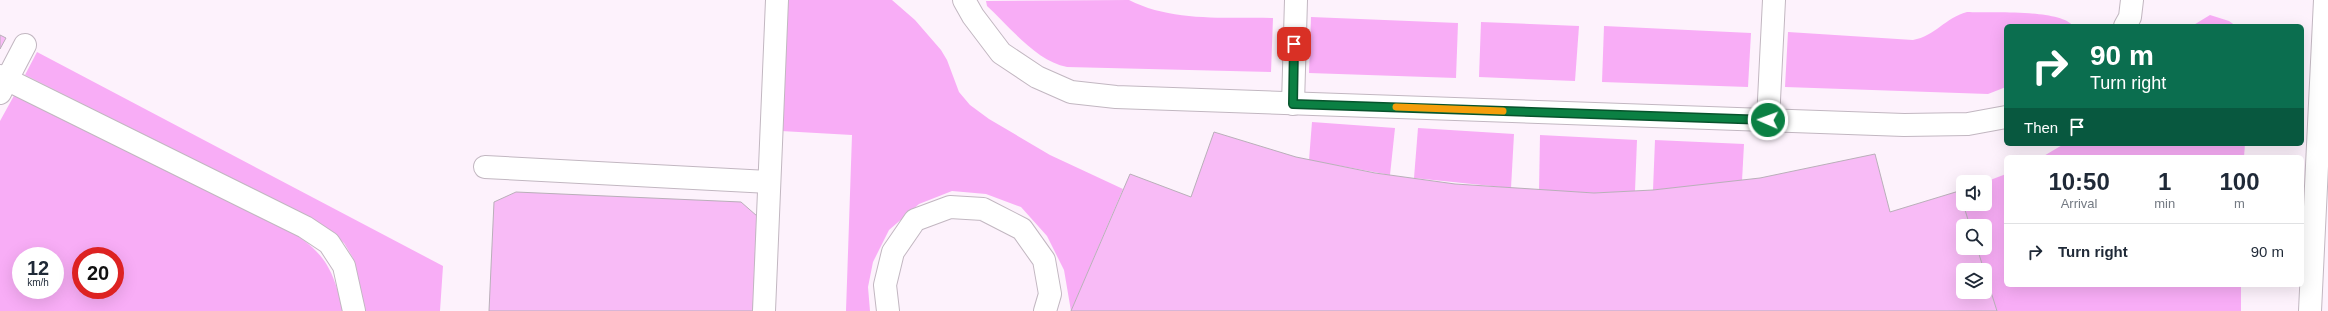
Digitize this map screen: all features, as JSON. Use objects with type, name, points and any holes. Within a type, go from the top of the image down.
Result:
[{"type":"lane","points":[[764,311],[777,0]]},
{"type":"lane","points":[[964,0],[973,16],[1001,53],[1037,77],[1071,92],[1116,97],[1904,125],[1968,124],[2004,117]]},
{"type":"lane","points":[[1293,104],[1296,0]]},
{"type":"lane","points":[[1768,120],[1774,0]]},
{"type":"lane","points":[[2126,24],[2130,17],[2132,0]]},
{"type":"lane","points":[[2310,311],[2325,0]]},
{"type":"lane","points":[[25,45],[2,83],[305,227],[329,243],[344,266],[354,311]]},
{"type":"lane","points":[[486,167],[769,182]]},
{"type":"lane","points":[[888,311],[885,285],[893,252],[915,220],[950,207],[983,209],[1022,229],[1044,260],[1050,294],[1045,311]]},
{"type":"shaded area","points":[[788,0],[892,0],[915,20],[941,50],[947,60],[959,92],[970,105],[989,119],[1050,155],[1123,189],[1071,311],[1064,270],[1047,236],[1021,207],[986,194],[952,191],[919,204],[889,230],[873,262],[868,287],[870,311],[846,311],[852,135],[781,131]]},
{"type":"shaded area","points":[[1129,0],[1163,12],[1181,15],[1218,18],[1273,18],[1271,72],[1067,67],[1056,64],[1034,51],[987,6],[986,1]]},
{"type":"shaded area","points":[[1967,12],[2040,14],[2054,17],[2070,24],[2004,24],[2004,88],[1988,94],[1785,87],[1788,32],[1913,40],[1928,35],[1952,18]]},
{"type":"shaded area","points":[[2210,15],[2229,21],[2233,24],[2195,24]]},
{"type":"shaded area","points":[[1311,17],[1458,23],[1456,78],[1309,73]]},
{"type":"shaded area","points":[[1481,22],[1579,26],[1575,81],[1479,77]]},
{"type":"shaded area","points":[[1604,26],[1751,33],[1748,87],[1602,82]]},
{"type":"shaded area","points":[[37,52],[443,266],[440,311],[364,311],[353,258],[344,243],[317,222],[25,75]]},
{"type":"shaded area","points":[[16,92],[273,220],[301,238],[312,247],[327,266],[333,278],[343,311],[0,311],[0,121]]},
{"type":"shaded area","points":[[1312,122],[1395,128],[1390,175],[1309,160]]},
{"type":"shaded area","points":[[1418,128],[1514,134],[1511,188],[1414,178]]},
{"type":"shaded area","points":[[1540,135],[1637,140],[1635,191],[1594,193],[1539,191]]},
{"type":"shaded area","points":[[1655,140],[1744,144],[1742,181],[1653,190]]},
{"type":"shaded area","points":[[2061,146],[2245,146],[2244,155],[2045,155]]},
{"type":"shaded area","points":[[2004,175],[2004,287],[2241,287],[2241,311],[1997,311],[1992,295],[1992,263],[1982,263],[1979,255],[1992,255],[1992,219],[1968,219],[1965,211],[1992,211],[1992,179]]},
{"type":"building","points":[[0,35],[6,38],[0,49]]},
{"type":"building","points":[[1214,132],[1296,157],[1375,173],[1455,184],[1594,193],[1653,190],[1760,178],[1875,154],[1890,212],[1956,192],[1956,211],[1965,211],[1968,219],[1956,219],[1956,255],[1979,255],[1982,263],[1956,263],[1956,299],[1992,299],[1992,295],[1997,311],[1071,311],[1130,174],[1191,197]]},
{"type":"building","points":[[516,192],[741,202],[757,216],[753,311],[489,311],[494,202]]},
{"type":"slow traffic","points":[[1396,107],[1503,111]]},
{"type":"route","points":[[1294,44],[1293,104],[1768,120]]}]
